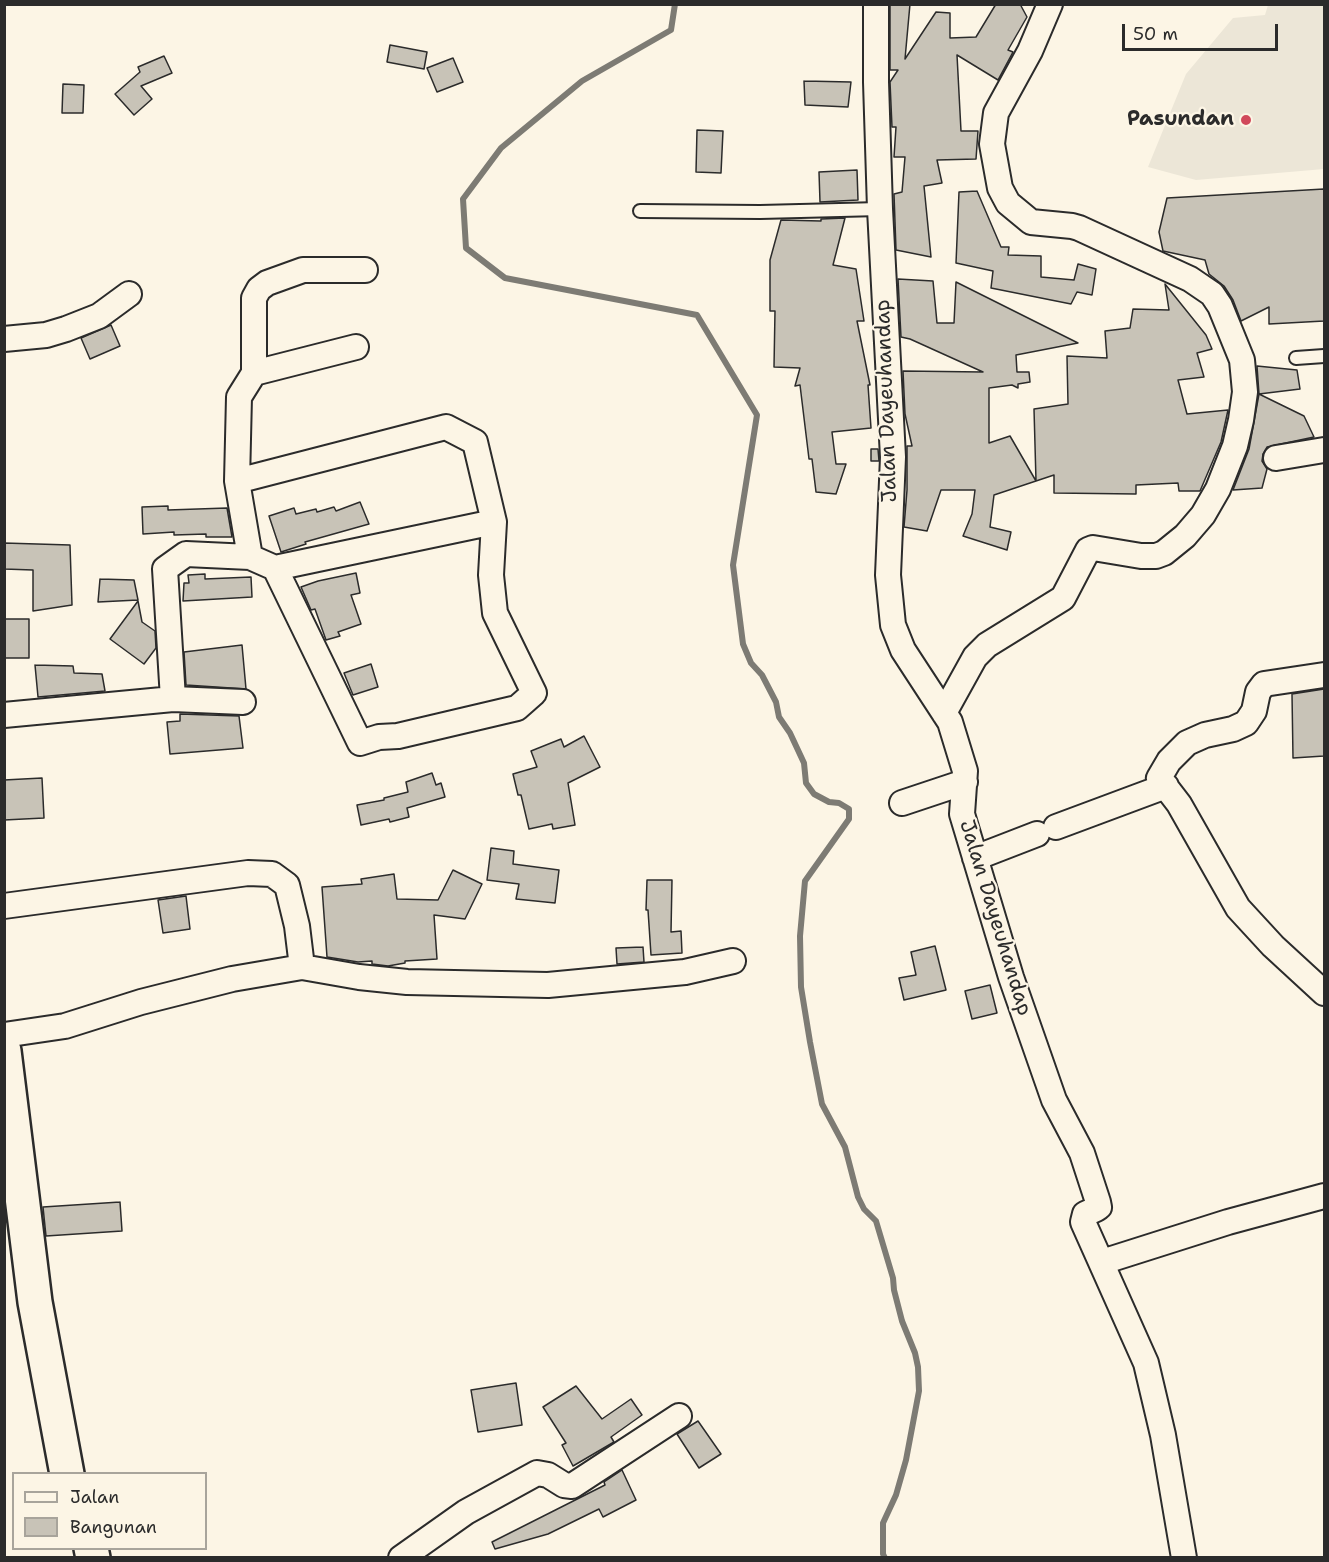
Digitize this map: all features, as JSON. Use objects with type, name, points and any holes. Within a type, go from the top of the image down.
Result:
[{"type":"main road","points":[[4,1051],[9,1133],[35,1302],[67,1472]]},
{"type":"street","name":"Jalan Dayeuhandap","points":[[876,4],[880,209],[893,457],[888,575],[893,625],[903,650],[947,718],[965,776],[962,814],[1011,977],[1050,1089],[1082,1153],[1098,1202],[1096,1209],[1084,1215],[1083,1222],[1146,1363],[1163,1435],[1184,1557]]},
{"type":"street","points":[[947,718],[975,657],[987,645],[1063,598],[1088,550],[1101,549],[1141,556],[1156,556],[1164,553],[1185,536],[1203,515],[1218,489],[1235,446],[1241,420],[1245,392],[1242,360],[1220,306],[1212,294],[1190,279],[1079,228],[1031,222],[1008,203],[999,188],[992,144],[996,113],[1030,51],[1050,4]]},
{"type":"street","points":[[250,556],[237,481],[239,398],[254,372],[254,298],[259,289],[267,283],[303,270],[365,270]]},
{"type":"street","points":[[4,339],[46,335],[66,329],[99,316],[129,294]]},
{"type":"street","points":[[254,372],[356,347]]},
{"type":"street","points":[[237,481],[446,427],[475,442],[494,522],[491,575],[495,613],[534,693],[517,708],[360,743],[275,568]]},
{"type":"street","points":[[1276,458],[1324,450]]},
{"type":"street","points":[[173,699],[165,569],[186,554],[250,556],[275,568],[494,522]]},
{"type":"street","points":[[1324,675],[1264,684],[1258,692],[1251,718],[1246,723],[1187,743],[1169,761],[1159,778],[1179,804],[1238,908],[1273,946],[1324,993]]},
{"type":"street","points":[[4,715],[173,699],[243,702]]},
{"type":"street","points":[[902,803],[965,776]]},
{"type":"street","points":[[975,858],[1166,786]]},
{"type":"street","points":[[4,906],[248,873],[272,874],[287,885],[297,926],[302,967]]},
{"type":"street","points":[[4,1035],[65,1026],[141,1002],[232,979],[302,967],[359,977],[407,982],[548,985],[685,972],[733,961]]},
{"type":"street","points":[[1102,1262],[1228,1222],[1324,1196]]},
{"type":"street","points":[[401,1557],[466,1512],[537,1473],[548,1475],[564,1485],[572,1486],[679,1416]]},
{"type":"lane","points":[[640,211],[760,212],[880,209]]},
{"type":"lane","points":[[1296,358],[1324,356]]},
{"type":"shaded area","name":"Pasundan","points":[[1268,5],[1324,5],[1324,169],[1196,180],[1148,167],[1186,74],[1233,18],[1265,15]]},
{"type":"building","points":[[890,4],[910,4],[905,59],[936,12],[950,13],[950,38],[976,37],[996,4],[1020,4],[1027,17],[1008,50],[1013,52],[998,80],[957,55],[961,131],[978,131],[976,159],[937,160],[942,183],[924,186],[931,257],[896,250],[894,194],[902,192],[905,157],[894,157],[896,127],[892,127],[890,82],[898,70],[890,70]]},
{"type":"building","points":[[390,45],[427,52],[424,69],[387,62]]},
{"type":"building","points":[[164,56],[172,73],[141,86],[152,99],[134,115],[115,94],[140,72],[138,67]]},
{"type":"building","points":[[453,58],[463,82],[437,92],[427,68]]},
{"type":"building","points":[[804,81],[851,82],[848,107],[805,105]]},
{"type":"building","points":[[63,84],[84,85],[83,113],[62,113]]},
{"type":"building","points":[[697,130],[723,131],[721,173],[696,172]]},
{"type":"building","points":[[857,170],[858,200],[820,202],[819,172]]},
{"type":"building","points":[[1324,189],[1324,321],[1269,324],[1269,307],[1241,321],[1233,300],[1224,286],[1209,274],[1205,260],[1163,251],[1159,232],[1167,198]]},
{"type":"building","points":[[977,191],[1001,247],[1009,247],[1008,255],[1041,256],[1041,277],[1074,280],[1078,264],[1096,269],[1092,295],[1077,292],[1071,304],[991,288],[993,271],[956,263],[959,192]]},
{"type":"building","points":[[845,218],[833,265],[856,269],[864,321],[857,321],[870,385],[868,385],[871,428],[832,432],[836,464],[846,464],[836,494],[816,492],[812,459],[809,459],[800,385],[795,386],[800,368],[774,367],[775,311],[770,311],[770,260],[781,220],[821,221],[821,219]]},
{"type":"building","points":[[898,279],[933,281],[937,323],[954,323],[956,282],[1078,343],[1016,355],[1017,372],[1029,372],[1030,382],[1018,384],[1018,388],[1012,385],[989,388],[989,443],[1010,436],[1036,481],[994,495],[990,527],[1011,532],[1007,550],[963,536],[972,514],[975,490],[941,490],[927,531],[904,527],[907,446],[912,446],[905,414],[903,371],[983,372],[901,337]]},
{"type":"building","points":[[1165,284],[1206,335],[1212,349],[1197,353],[1204,377],[1178,380],[1187,414],[1228,410],[1221,442],[1200,491],[1179,491],[1178,483],[1136,485],[1136,494],[1054,493],[1054,475],[1036,481],[1034,409],[1068,404],[1067,356],[1107,358],[1105,331],[1130,328],[1133,309],[1169,310]]},
{"type":"building","points":[[111,325],[120,346],[90,359],[81,338]]},
{"type":"building","points":[[1257,366],[1297,370],[1300,389],[1259,394]]},
{"type":"building","points":[[1259,394],[1304,416],[1314,437],[1267,447],[1262,461],[1267,469],[1262,488],[1233,490],[1249,449]]},
{"type":"building","points":[[871,449],[878,449],[879,461],[871,461]]},
{"type":"building","points":[[360,502],[369,524],[305,542],[306,544],[281,552],[269,516],[294,508],[296,514],[316,509],[317,512],[334,507],[336,511]]},
{"type":"building","points":[[168,506],[168,510],[227,508],[232,537],[206,537],[206,534],[174,535],[174,532],[143,534],[142,507]]},
{"type":"building","points":[[4,543],[70,545],[72,605],[33,611],[33,570],[4,569]]},
{"type":"building","points":[[356,573],[360,593],[351,595],[361,624],[338,632],[340,636],[326,640],[315,609],[311,610],[301,587]]},
{"type":"building","points":[[205,574],[205,579],[251,577],[252,597],[183,601],[184,583],[189,583],[188,575]]},
{"type":"building","points":[[100,579],[134,580],[138,600],[98,602]]},
{"type":"building","points":[[138,601],[142,622],[155,631],[156,648],[144,664],[110,639]]},
{"type":"building","points":[[4,619],[29,619],[29,658],[4,658]]},
{"type":"building","points":[[242,645],[246,689],[186,685],[184,652]]},
{"type":"building","points":[[371,664],[378,687],[353,695],[344,673]]},
{"type":"building","points":[[35,665],[73,666],[74,673],[102,674],[105,691],[38,697]]},
{"type":"building","points":[[1324,689],[1324,756],[1293,758],[1292,694]]},
{"type":"building","points":[[180,714],[239,716],[243,748],[170,754],[167,722],[180,721]]},
{"type":"building","points":[[584,736],[600,767],[568,783],[575,825],[553,829],[552,824],[529,829],[521,795],[518,795],[513,774],[537,767],[531,751],[561,739],[564,747]]},
{"type":"building","points":[[432,773],[436,785],[441,783],[445,797],[407,808],[409,817],[390,822],[389,819],[361,825],[357,805],[384,800],[384,798],[408,792],[406,782]]},
{"type":"building","points":[[42,778],[44,818],[4,820],[4,780]]},
{"type":"building","points":[[491,848],[514,851],[513,864],[559,870],[555,903],[516,899],[519,884],[487,880]]},
{"type":"building","points":[[453,870],[482,884],[465,919],[434,915],[437,959],[405,961],[405,963],[388,966],[372,964],[372,961],[358,962],[327,957],[322,887],[362,884],[361,879],[394,874],[397,899],[438,900]]},
{"type":"building","points":[[647,880],[672,880],[671,932],[681,931],[682,953],[651,955],[648,910],[646,910]]},
{"type":"building","points":[[186,896],[190,929],[163,933],[158,900]]},
{"type":"building","points":[[935,946],[946,990],[904,1000],[899,978],[916,975],[911,952]]},
{"type":"building","points":[[643,947],[644,962],[617,964],[616,948]]},
{"type":"building","points":[[990,985],[997,1013],[972,1019],[965,991]]},
{"type":"building","points":[[120,1202],[122,1231],[46,1236],[43,1207]]},
{"type":"building","points":[[516,1383],[522,1425],[478,1432],[471,1390]]},
{"type":"building","points":[[576,1386],[602,1419],[631,1399],[642,1415],[611,1437],[614,1442],[573,1466],[562,1445],[566,1443],[543,1407]]},
{"type":"building","points":[[698,1421],[721,1454],[699,1468],[677,1434]]},
{"type":"building","points":[[622,1470],[636,1500],[603,1517],[599,1509],[548,1534],[495,1549],[492,1542],[605,1485],[604,1482]]},
{"type":"waterway","points":[[675,4],[671,30],[582,81],[501,148],[463,199],[466,248],[505,278],[697,315],[757,415],[733,565],[743,644],[751,663],[762,675],[776,702],[779,717],[790,733],[804,763],[806,783],[814,794],[849,809],[849,819],[805,881],[800,936],[801,987],[810,1042],[822,1104],[845,1147],[858,1197],[864,1209],[876,1221],[893,1278],[902,1321],[918,1367],[919,1391],[906,1460],[896,1495],[883,1523],[885,1558]]},
{"type":"place","name":"Pasundan","points":[[1246,120]]}]
